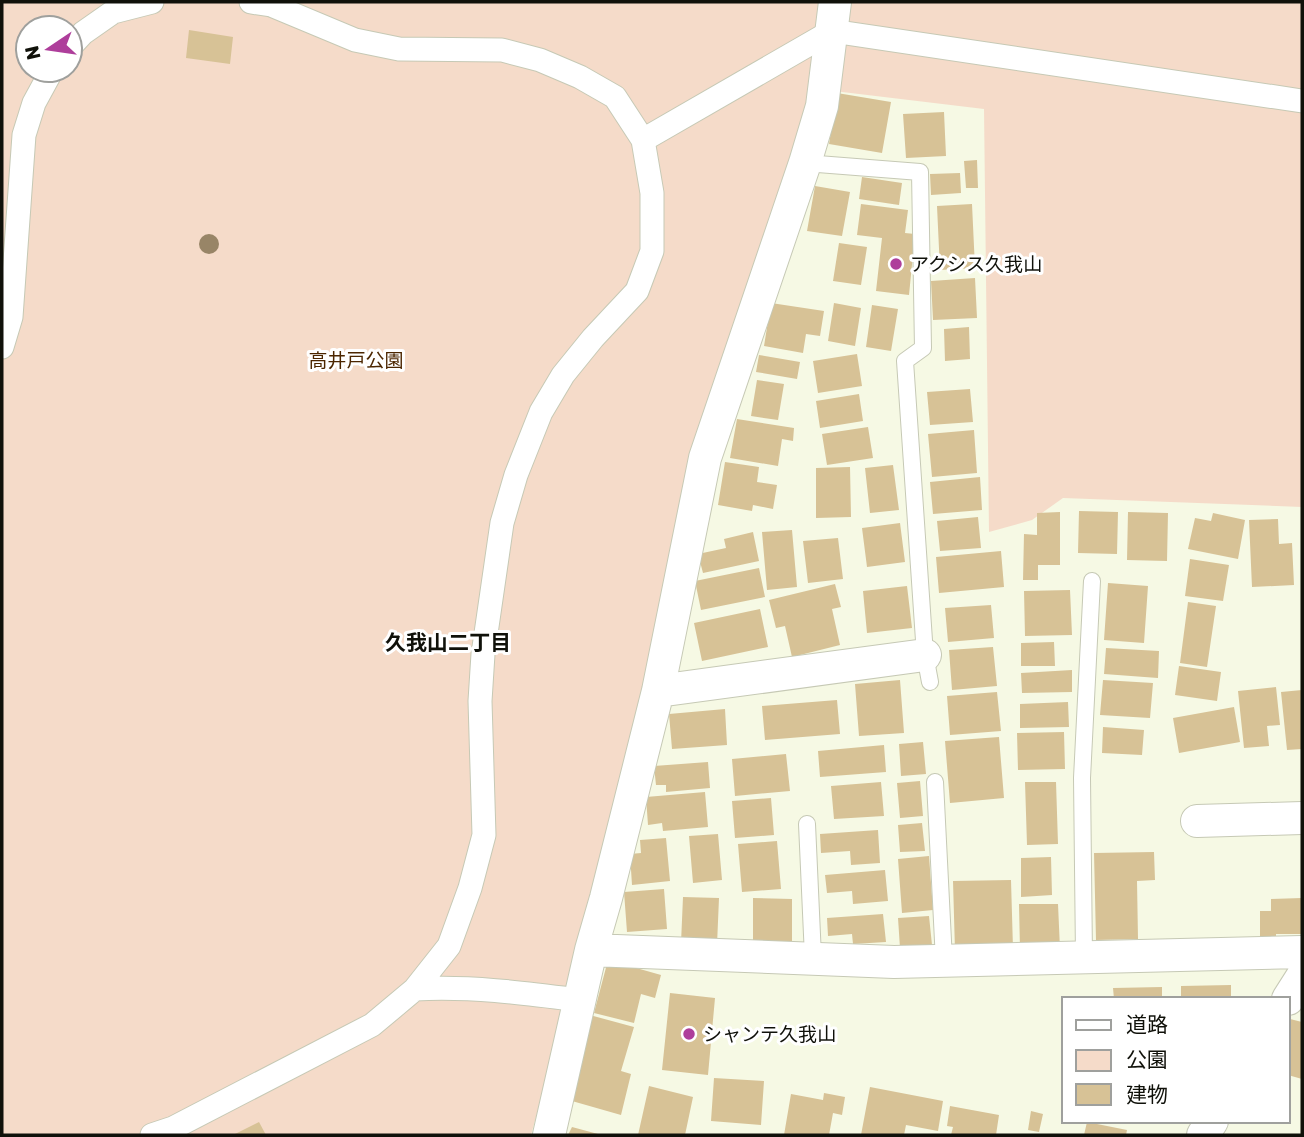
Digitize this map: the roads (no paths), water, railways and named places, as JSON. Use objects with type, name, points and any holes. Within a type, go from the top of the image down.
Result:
[{"type":"street","points":[[84,32],[113,12],[152,2]]},
{"type":"street","points":[[152,1135],[173,1128],[372,1025],[415,989],[449,946],[470,888],[484,835],[480,701],[482,654],[502,523],[516,475],[541,412],[563,374],[637,291],[652,251],[652,193],[643,140],[615,97],[580,77],[502,50],[399,48],[355,40],[271,5],[251,2]]},
{"type":"street","points":[[643,140],[833,16],[1302,101]]},
{"type":"street","points":[[550,1135],[591,950],[658,691],[705,458],[822,106],[833,16]]},
{"type":"street","points":[[2,347],[11,317],[24,135],[34,103],[44,84]]},
{"type":"street","points":[[658,691],[928,669]]},
{"type":"street","points":[[1197,821],[1302,818]]},
{"type":"street","points":[[591,950],[894,962],[1302,952]]},
{"type":"street","points":[[415,989],[456,987],[579,1000]]},
{"type":"lane","points":[[805,163],[920,172],[923,348],[905,361],[928,669]]},
{"type":"lane","points":[[1084,957],[1082,778],[1092,581]]},
{"type":"lane","points":[[935,782],[944,961]]},
{"type":"lane","points":[[807,824],[813,957]]},
{"type":"place","name":"アクシス久我山","points":[[896,264]]},
{"type":"place","name":"シャンテ久我山","points":[[689,1034]]},
{"type":"district","name":"久我山二丁目","points":[[448,643]]},
{"type":"park label","name":"高井戸公園","points":[[356,360]]}]
